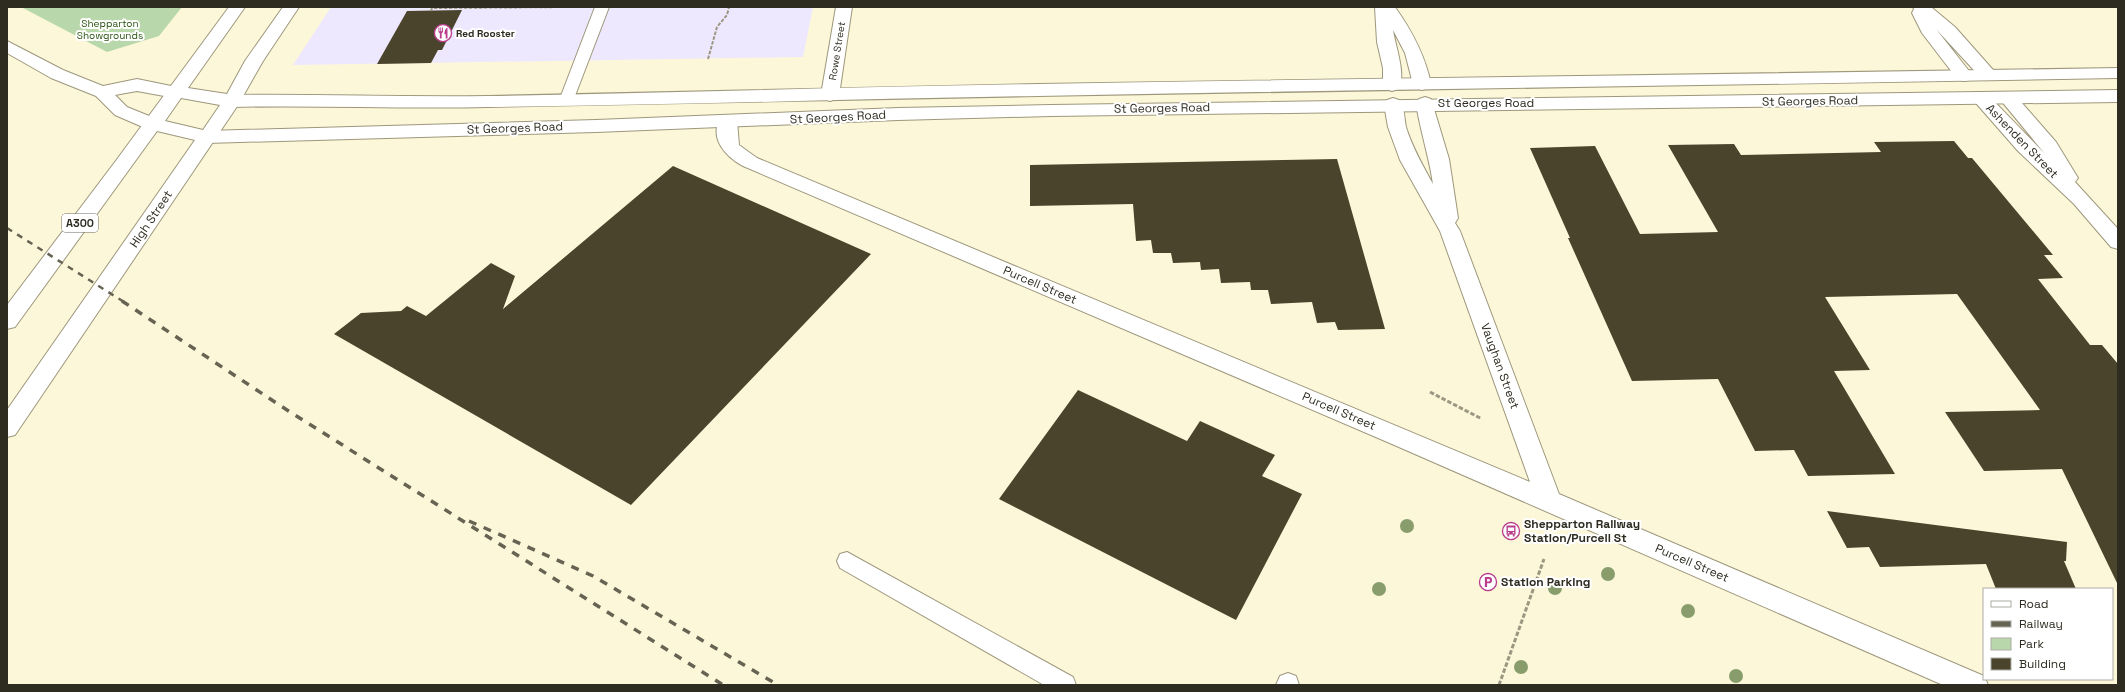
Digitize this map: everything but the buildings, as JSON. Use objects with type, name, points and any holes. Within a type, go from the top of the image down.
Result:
[{"type":"main road","name":"A300","points":[[7,321],[236,7]]},
{"type":"main road","name":"High Street","points":[[7,428],[232,101],[254,61],[291,7]]},
{"type":"main road","name":"Rowe Street","points":[[826,117],[844,7]]},
{"type":"main road","points":[[1383,7],[1386,42],[1392,68],[1392,85]]},
{"type":"main road","points":[[1387,7],[1409,40],[1419,67],[1422,84]]},
{"type":"main road","points":[[1916,7],[1930,33],[1964,76]]},
{"type":"main road","points":[[1921,7],[1949,31],[1988,75]]},
{"type":"main road","points":[[7,46],[57,74],[102,92]]},
{"type":"main road","name":"St Georges Road","points":[[102,92],[138,85],[232,101],[290,100],[404,103],[830,96],[1034,90],[1592,83],[2111,73]]},
{"type":"main road","points":[[2111,73],[2118,88]]},
{"type":"main road","name":"Ashenden Street","points":[[1988,75],[2049,146],[2081,199]]},
{"type":"main road","name":"Ashenden Street","points":[[1964,76],[1981,98],[2025,147],[2081,199],[2118,242]]},
{"type":"main road","points":[[1773,80],[1788,101]]},
{"type":"main road","points":[[1688,81],[1701,103]]},
{"type":"main road","points":[[1709,81],[1723,102]]},
{"type":"main road","points":[[1592,83],[1606,103]]},
{"type":"main road","name":"Vaughan Street","points":[[1422,84],[1429,126],[1439,159],[1450,231]]},
{"type":"main road","name":"Vaughan Street","points":[[1392,85],[1393,104],[1397,127],[1410,160],[1450,231],[1549,501]]},
{"type":"main road","name":"St Georges Road","points":[[102,92],[121,111],[152,124],[207,137],[728,122],[894,114],[1425,103],[1701,103],[2118,96]]},
{"type":"main road","name":"Purcell Street","points":[[733,98],[726,142],[735,154],[750,162],[1549,501],[1974,685]]},
{"type":"main road","points":[[557,126],[566,101]]},
{"type":"lane","points":[[566,101],[602,7]]},
{"type":"lane","points":[[847,561],[1065,685]]},
{"type":"path","points":[[432,9],[573,7]]},
{"type":"path","points":[[708,59],[717,27],[727,15],[730,7]]},
{"type":"path","points":[[1430,392],[1527,442]]},
{"type":"path","points":[[1499,685],[1544,559]]},
{"type":"shaded area","points":[[331,7],[813,7],[803,57],[293,65]]},
{"type":"green space","name":"Shepparton Showgrounds","points":[[21,7],[182,7],[159,36],[107,52]]},
{"type":"railway","points":[[7,228],[124,302]]},
{"type":"railway","points":[[122,301],[287,410],[723,685]]},
{"type":"railway","points":[[469,521],[593,576],[778,685]]},
{"type":"place","name":"Red Rooster","points":[[443,33]]},
{"type":"place","name":"Shepparton Railway Station/Purcell St","points":[[1511,531]]},
{"type":"place","name":"Station Parking","points":[[1488,582]]}]
